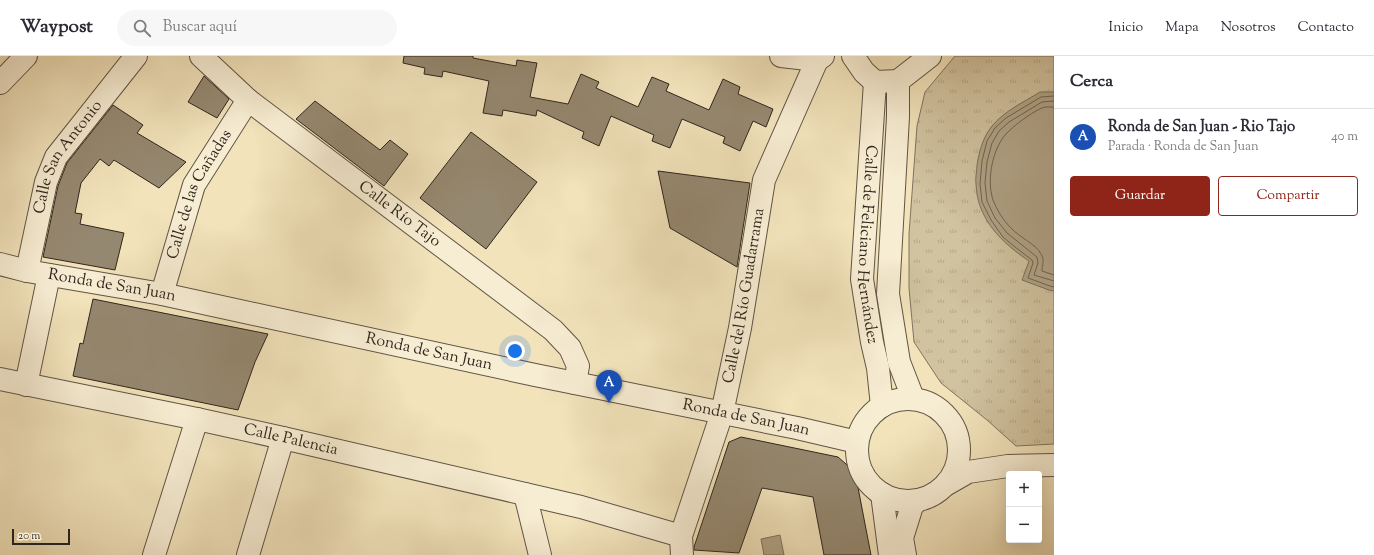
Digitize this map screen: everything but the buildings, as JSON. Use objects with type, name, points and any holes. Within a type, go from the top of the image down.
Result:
[{"type":"street","points":[[0,83],[26,56]]},
{"type":"street","name":"Calle San Antonio","points":[[27,271],[46,182],[56,157],[136,56]]},
{"type":"street","name":"Calle Río Tajo","points":[[201,56],[248,100],[553,330],[570,348],[578,366],[575,383]]},
{"type":"street","points":[[781,56],[820,58]]},
{"type":"street","points":[[853,56],[864,72],[875,82],[898,81],[930,56]]},
{"type":"street","name":"Calle del Río Guadarrama","points":[[682,545],[722,413],[740,328],[764,180],[820,58]]},
{"type":"street","name":"Calle de Feliciano Hernández","points":[[898,81],[898,117],[888,294],[899,362],[913,398]]},
{"type":"street","name":"Calle de Feliciano Hernández","points":[[875,82],[862,280],[872,342],[878,368],[882,406]]},
{"type":"street","name":"Calle de las Cañadas","points":[[162,294],[194,185],[248,100]]},
{"type":"street","name":"Ronda de San Juan","points":[[0,264],[27,271],[162,294],[535,375],[797,428],[857,442]]},
{"type":"street","points":[[26,385],[49,275]]},
{"type":"street","name":"Calle Palencia","points":[[0,379],[197,419],[581,507],[682,545]]},
{"type":"street","points":[[947,484],[954,474],[959,461],[960,448],[957,434],[951,420],[940,409],[927,402],[913,398],[896,400],[882,406],[870,415],[862,428],[857,442],[857,458],[862,473],[872,486],[882,494],[900,500],[917,500],[933,495],[947,484],[968,472],[1008,466],[1054,465]]},
{"type":"street","points":[[154,555],[197,419]]},
{"type":"street","points":[[248,555],[283,438]]},
{"type":"street","points":[[960,448],[1008,466]]},
{"type":"street","points":[[526,494],[540,555]]},
{"type":"street","points":[[882,494],[890,555]]},
{"type":"street","points":[[905,555],[902,538],[912,506],[917,500]]},
{"type":"green space","points":[[955,56],[1054,56],[1054,444],[1016,446],[987,420],[941,383],[914,342],[909,288],[909,234],[917,126],[925,92]]},
{"type":"water","points":[[1040,92],[1054,92],[1054,291],[1022,280],[1029,261],[1009,246],[993,229],[986,219],[977,197],[977,165],[982,145],[989,130],[1008,111]]},
{"type":"water","points":[[780,535],[784,555],[764,555],[761,539]]},
{"type":"place","name":"Ronda de San Juan - Rio Tajo","points":[[609,403]]}]
